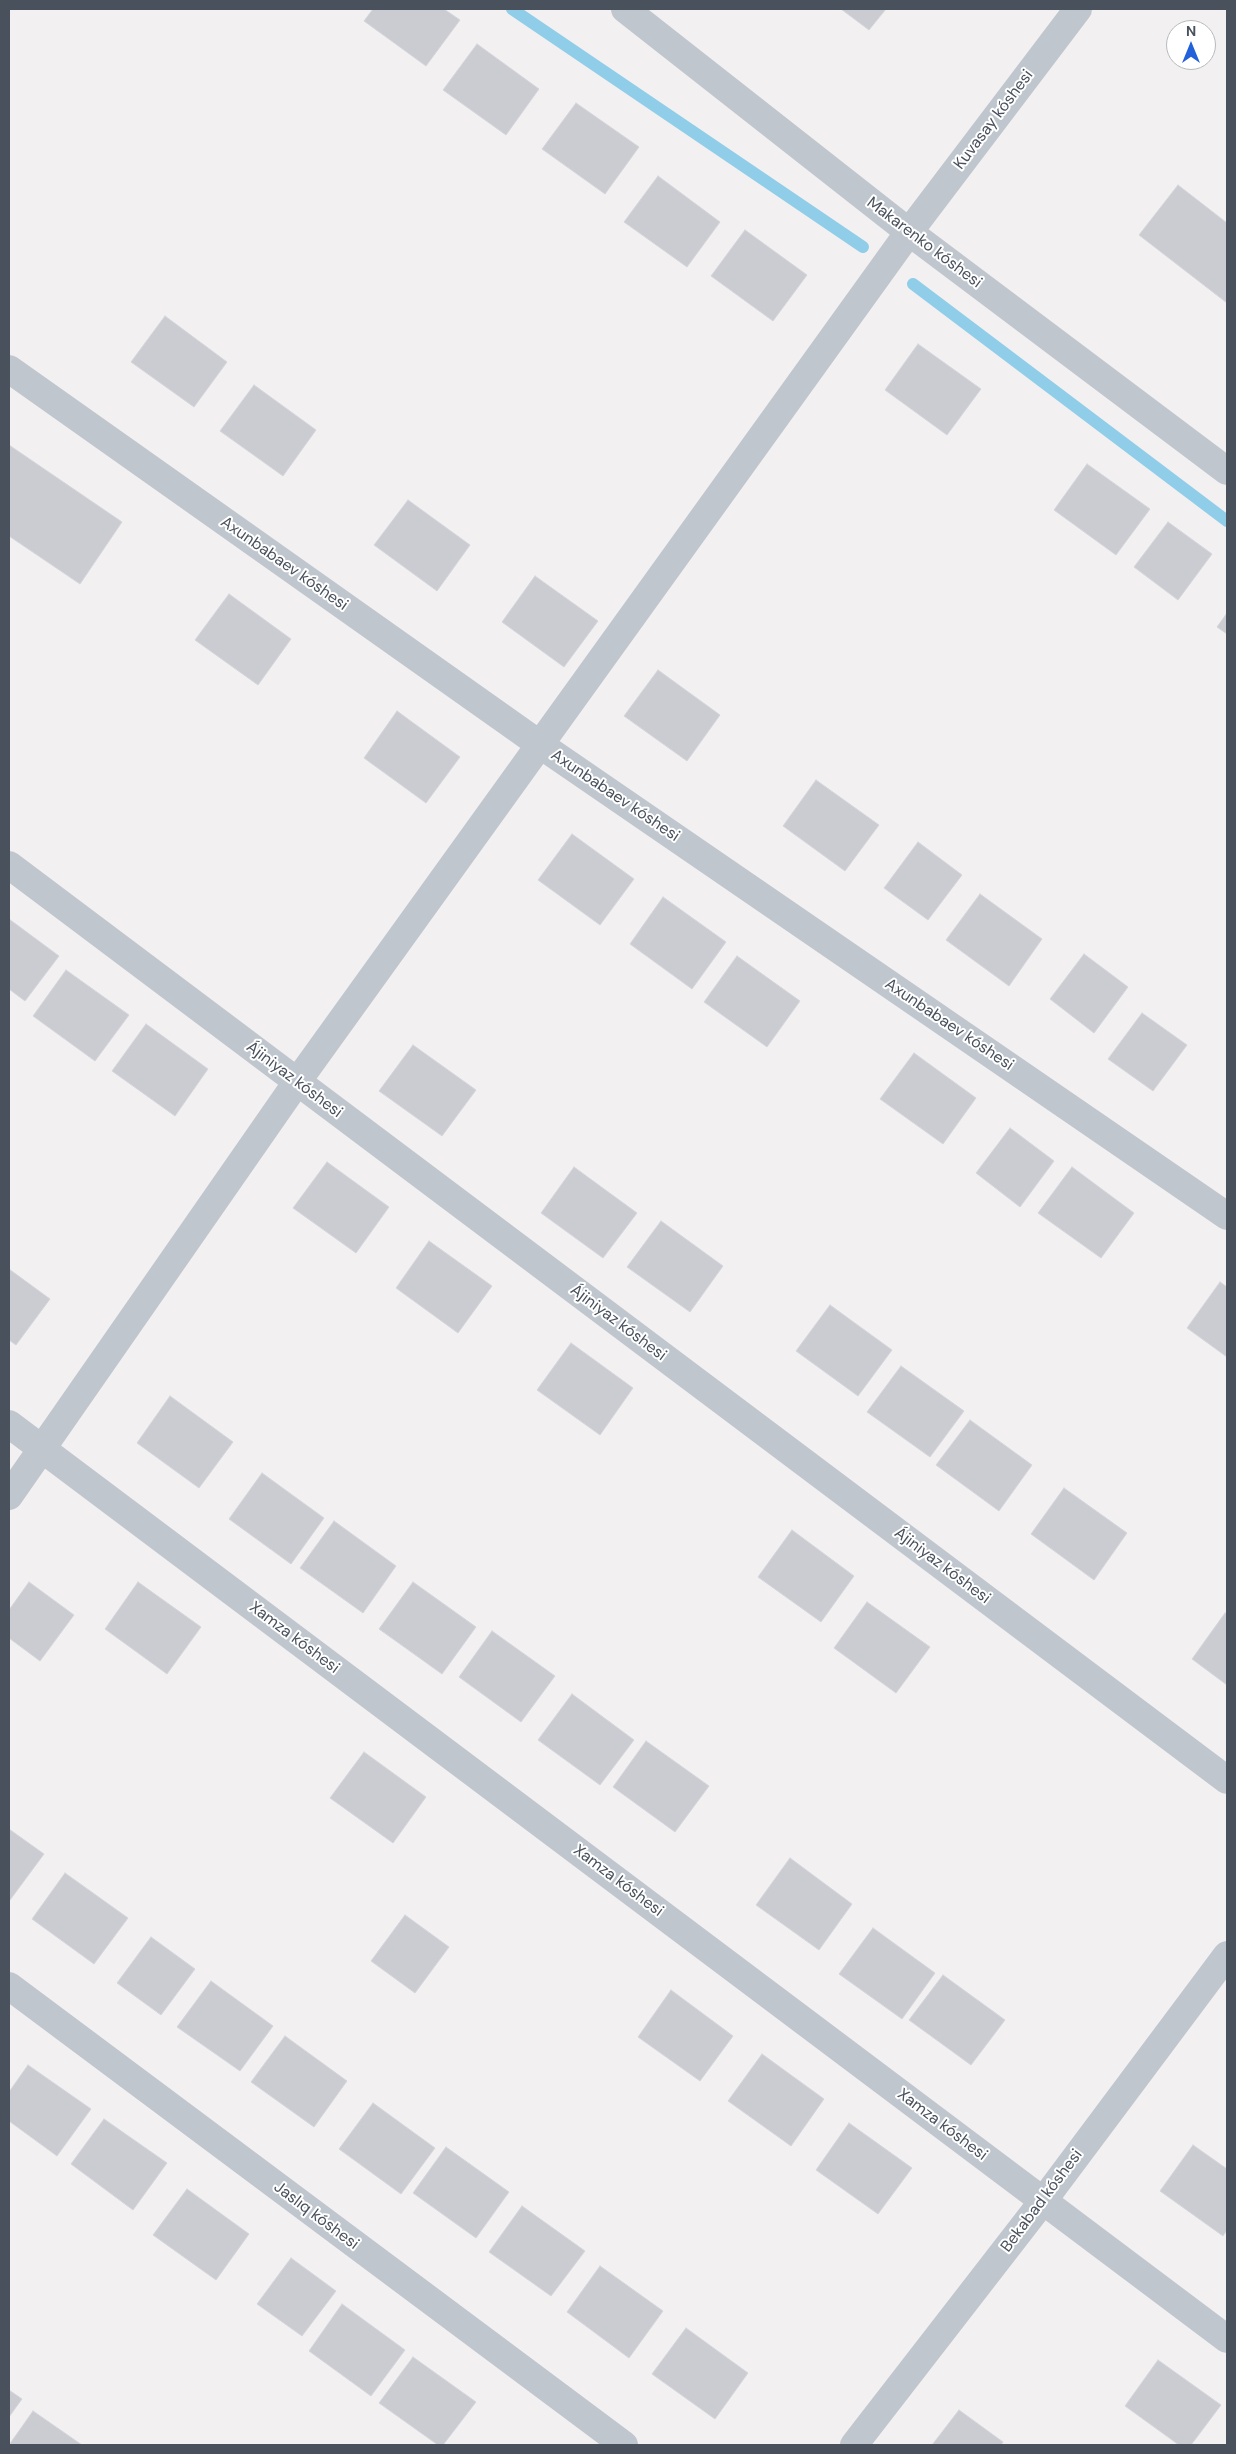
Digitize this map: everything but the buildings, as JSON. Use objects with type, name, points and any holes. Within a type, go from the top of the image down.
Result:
[{"type":"street","name":"Makarenko kóshesi","points":[[625,9],[909,232],[1227,471]]},
{"type":"street","name":"Kuvasay kóshesi","points":[[9,1496],[297,1082],[542,746],[909,232],[1078,9]]},
{"type":"street","name":"Axunbabaev kóshesi","points":[[9,369],[542,746],[1227,1216]]},
{"type":"street","name":"Ájiniyaz kóshesi","points":[[9,865],[1227,1780]]},
{"type":"street","name":"Xamza kóshesi","points":[[9,1424],[1227,2339]]},
{"type":"street","name":"Bekabad kóshesi","points":[[854,2445],[1043,2201],[1227,1956]]},
{"type":"street","name":"Jaslıq kóshesi","points":[[9,1986],[624,2445]]},
{"type":"waterway","points":[[512,9],[863,247]]},
{"type":"waterway","points":[[913,284],[1227,521]]}]
